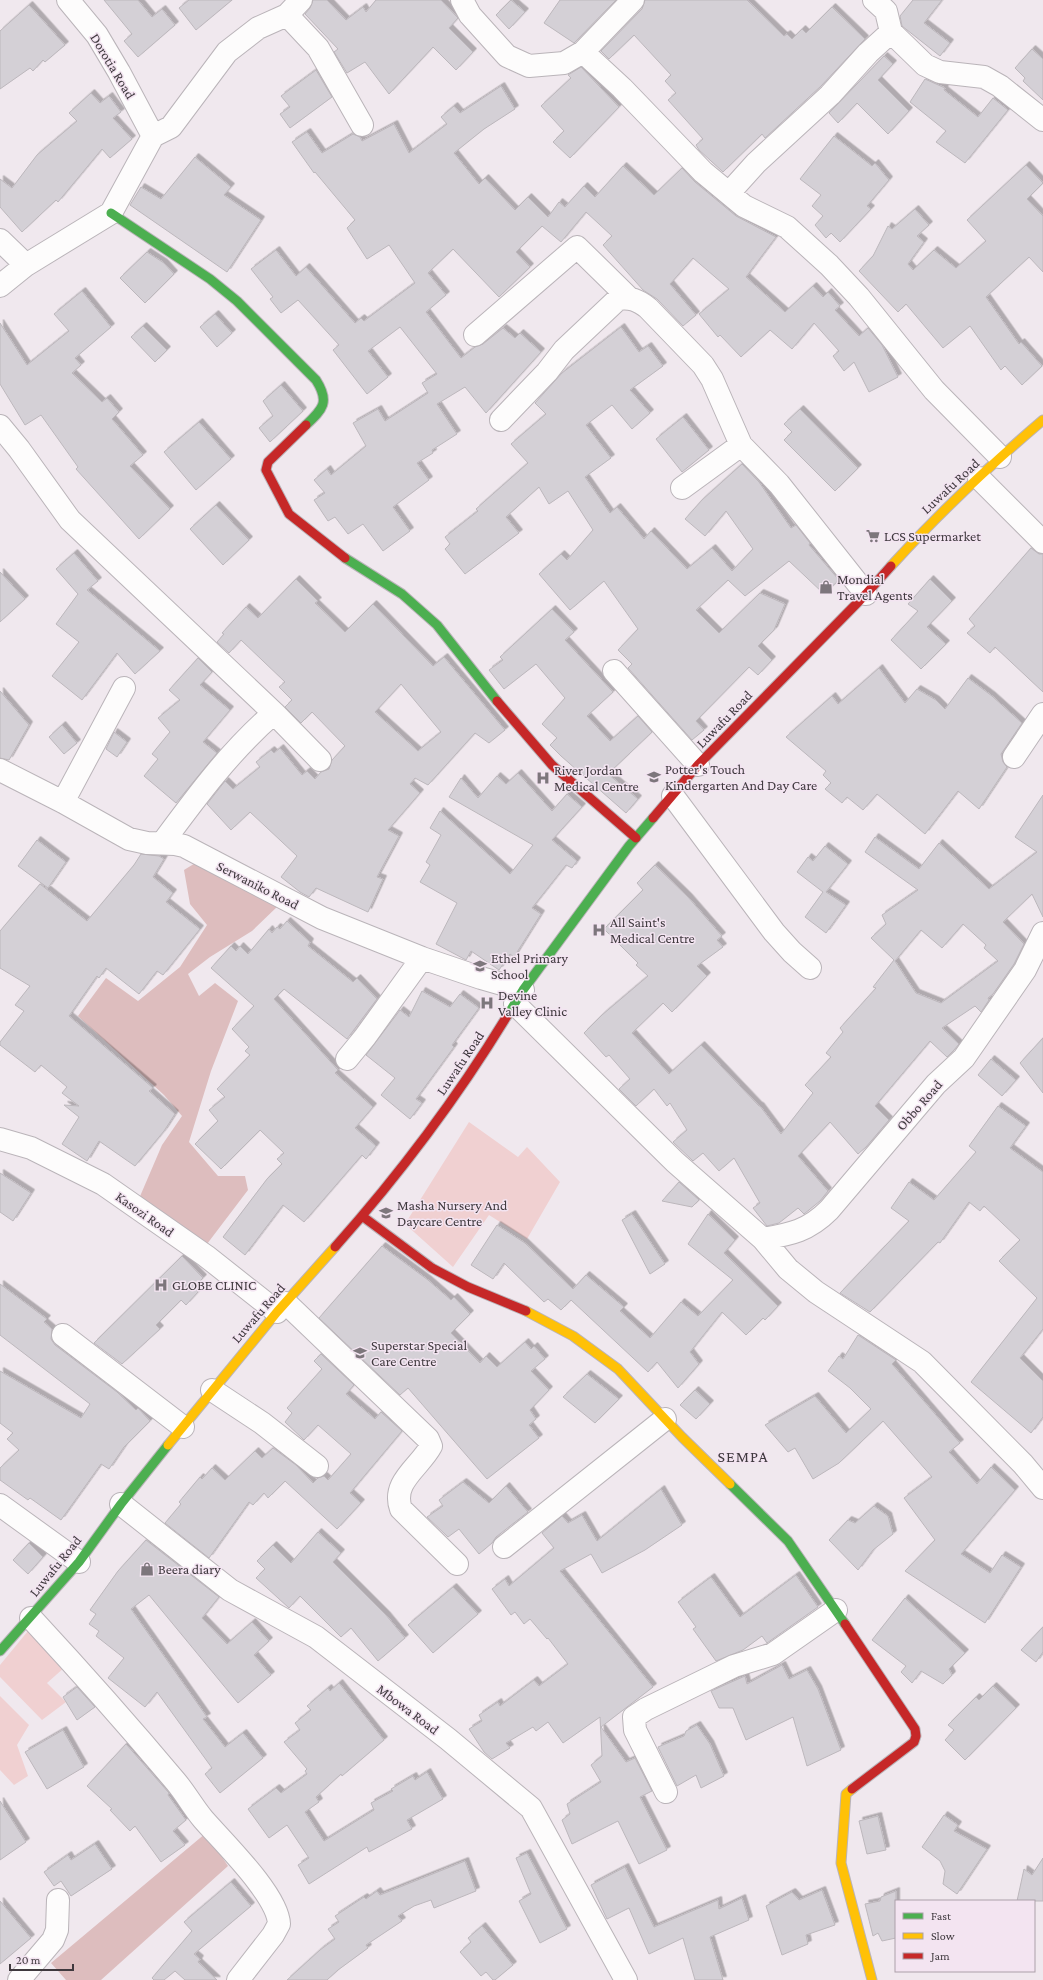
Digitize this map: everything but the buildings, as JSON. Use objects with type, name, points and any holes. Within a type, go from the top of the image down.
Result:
[{"type":"street","name":"Dorotia Road","points":[[68,0],[97,35],[119,72],[153,136]]},
{"type":"street","points":[[462,0],[470,15],[507,56],[529,66],[564,63],[583,52],[632,0]]},
{"type":"street","points":[[874,0],[886,11],[891,32],[925,65],[940,72],[984,77],[1000,86],[1043,120]]},
{"type":"street","points":[[0,286],[26,265],[111,212],[153,136],[171,127],[227,52],[258,28],[294,7],[362,125]]},
{"type":"street","points":[[729,194],[756,163],[830,95],[868,53],[891,32]]},
{"type":"street","points":[[583,52],[622,88],[703,172],[744,206],[786,227],[829,265],[860,297],[934,390],[1000,457]]},
{"type":"street","points":[[111,212],[210,279],[237,301],[316,380],[323,390],[325,397],[324,405],[320,412],[268,462],[266,470],[289,514],[336,552],[402,594],[437,625],[547,759],[636,838]]},
{"type":"street","points":[[0,240],[26,265]]},
{"type":"street","points":[[475,335],[578,247],[628,297],[639,301],[648,308],[702,365],[712,379],[741,445],[779,484],[866,594]]},
{"type":"street","points":[[501,420],[547,372],[564,350],[618,299],[628,297]]},
{"type":"street","name":"Luwafu Road","points":[[0,1651],[31,1618],[79,1562],[121,1504],[212,1390],[281,1307],[362,1216],[442,1115],[477,1065],[519,997],[636,838],[698,765],[866,594],[923,530],[1000,457],[1043,420]]},
{"type":"street","points":[[0,426],[19,449],[70,520],[274,713],[320,760]]},
{"type":"street","points":[[682,488],[741,445]]},
{"type":"street","points":[[979,478],[1043,542]]},
{"type":"street","points":[[614,671],[698,765]]},
{"type":"street","points":[[63,802],[124,688]]},
{"type":"street","points":[[162,842],[202,789],[242,742],[274,713]]},
{"type":"street","points":[[1014,756],[1043,714]]},
{"type":"street","name":"Serwaniko Road","points":[[0,770],[63,802],[129,839],[147,843],[162,842],[184,846],[322,918],[422,958],[481,978],[519,997]]},
{"type":"street","points":[[673,796],[774,932],[792,952],[810,968]]},
{"type":"street","name":"Obbo Road","points":[[763,1239],[798,1232],[817,1222],[829,1210],[936,1084],[964,1058],[1025,970],[1043,933]]},
{"type":"street","points":[[347,1059],[365,1037],[422,958]]},
{"type":"street","points":[[519,997],[675,1162],[763,1239],[788,1269],[816,1292],[922,1362],[1023,1464],[1043,1488]]},
{"type":"street","name":"Kasozi Road","points":[[0,1139],[31,1148],[103,1184],[281,1307],[428,1439],[431,1446],[428,1452],[403,1481],[398,1499],[401,1509],[457,1564]]},
{"type":"street","points":[[362,1216],[432,1268],[468,1287],[526,1311],[573,1336],[618,1369],[665,1419],[788,1541],[836,1610],[915,1729],[916,1736],[914,1742],[846,1794],[841,1863],[872,1980]]},
{"type":"street","points":[[63,1335],[183,1427]]},
{"type":"street","points":[[212,1390],[262,1423],[317,1466]]},
{"type":"street","points":[[504,1547],[665,1419]]},
{"type":"street","name":"Mbowa Road","points":[[121,1504],[230,1590],[316,1637],[448,1739],[531,1808],[626,1980]]},
{"type":"street","points":[[0,1505],[79,1562]]},
{"type":"street","points":[[666,1792],[635,1730],[634,1717],[646,1709],[734,1666],[772,1654],[836,1610]]},
{"type":"street","points":[[31,1618],[112,1707],[177,1784],[202,1817],[263,1888],[276,1912],[279,1924],[273,1935],[238,1980]]},
{"type":"street","points":[[19,1980],[53,1940],[57,1930],[58,1900]]},
{"type":"shaded area","points":[[197,862],[279,905],[252,931],[210,957],[188,974],[199,996],[215,983],[238,1001],[211,1071],[189,1142],[218,1176],[245,1176],[248,1190],[207,1244],[138,1201],[162,1145],[182,1116],[164,1095],[78,1016],[106,978],[138,1001],[180,967],[207,925],[190,904],[184,870]]},
{"type":"shaded area","points":[[469,1122],[518,1157],[527,1147],[560,1182],[527,1239],[489,1215],[453,1267],[405,1224]]},
{"type":"shaded area","points":[[28,1631],[65,1667],[47,1683],[66,1702],[42,1720],[0,1677],[0,1665]]},
{"type":"shaded area","points":[[0,1696],[29,1725],[17,1745],[28,1776],[14,1785],[0,1770]]},
{"type":"shaded area","points":[[206,1833],[228,1866],[101,1980],[66,1980],[51,1963]]},
{"type":"traffic: fast","points":[[111,213],[210,279],[237,301],[316,380],[323,394],[323,405],[317,414],[306,425]]},
{"type":"traffic: fast","points":[[345,558],[402,594],[437,625],[497,701]]},
{"type":"traffic: fast","points":[[507,1016],[523,990],[629,846],[653,818]]},
{"type":"traffic: fast","points":[[0,1651],[79,1562],[121,1504],[168,1445]]},
{"type":"traffic: fast","points":[[730,1484],[788,1541],[845,1624]]},
{"type":"traffic: slow","points":[[891,566],[964,491],[1043,420]]},
{"type":"traffic: slow","points":[[168,1445],[277,1312],[335,1247]]},
{"type":"traffic: slow","points":[[526,1311],[573,1336],[618,1369],[682,1437],[730,1484]]},
{"type":"traffic: slow","points":[[852,1789],[846,1794],[841,1863],[872,1980]]},
{"type":"traffic: jam","points":[[306,425],[268,462],[266,470],[289,514],[345,558]]},
{"type":"traffic: jam","points":[[653,818],[698,765],[866,594],[891,566]]},
{"type":"traffic: jam","points":[[497,701],[552,765],[636,838]]},
{"type":"traffic: jam","points":[[335,1247],[382,1192],[426,1135],[468,1077],[507,1016]]},
{"type":"traffic: jam","points":[[362,1216],[432,1268],[468,1287],[526,1311]]},
{"type":"traffic: jam","points":[[845,1624],[915,1729],[916,1736],[914,1742],[852,1789]]},
{"type":"place","name":"LCS Supermarket","points":[[873,536]]},
{"type":"place","name":"Mondial Travel Agents","points":[[826,587]]},
{"type":"place","name":"Potter's Touch Kindergarten And Day Care","points":[[654,777]]},
{"type":"place","name":"River Jordan Medical Centre","points":[[543,778]]},
{"type":"place","name":"All Saint's Medical Centre","points":[[599,930]]},
{"type":"place","name":"Ethel Primary School","points":[[480,966]]},
{"type":"place","name":"Devine Valley Clinic","points":[[487,1003]]},
{"type":"place","name":"Masha Nursery And Daycare Centre","points":[[386,1213]]},
{"type":"place","name":"GLOBE CLINIC","points":[[161,1285]]},
{"type":"place","name":"Superstar Special Care Centre","points":[[360,1353]]},
{"type":"place","name":"Beera diary","points":[[147,1569]]},
{"type":"district","name":"SEMPA","points":[[743,1456]]}]
